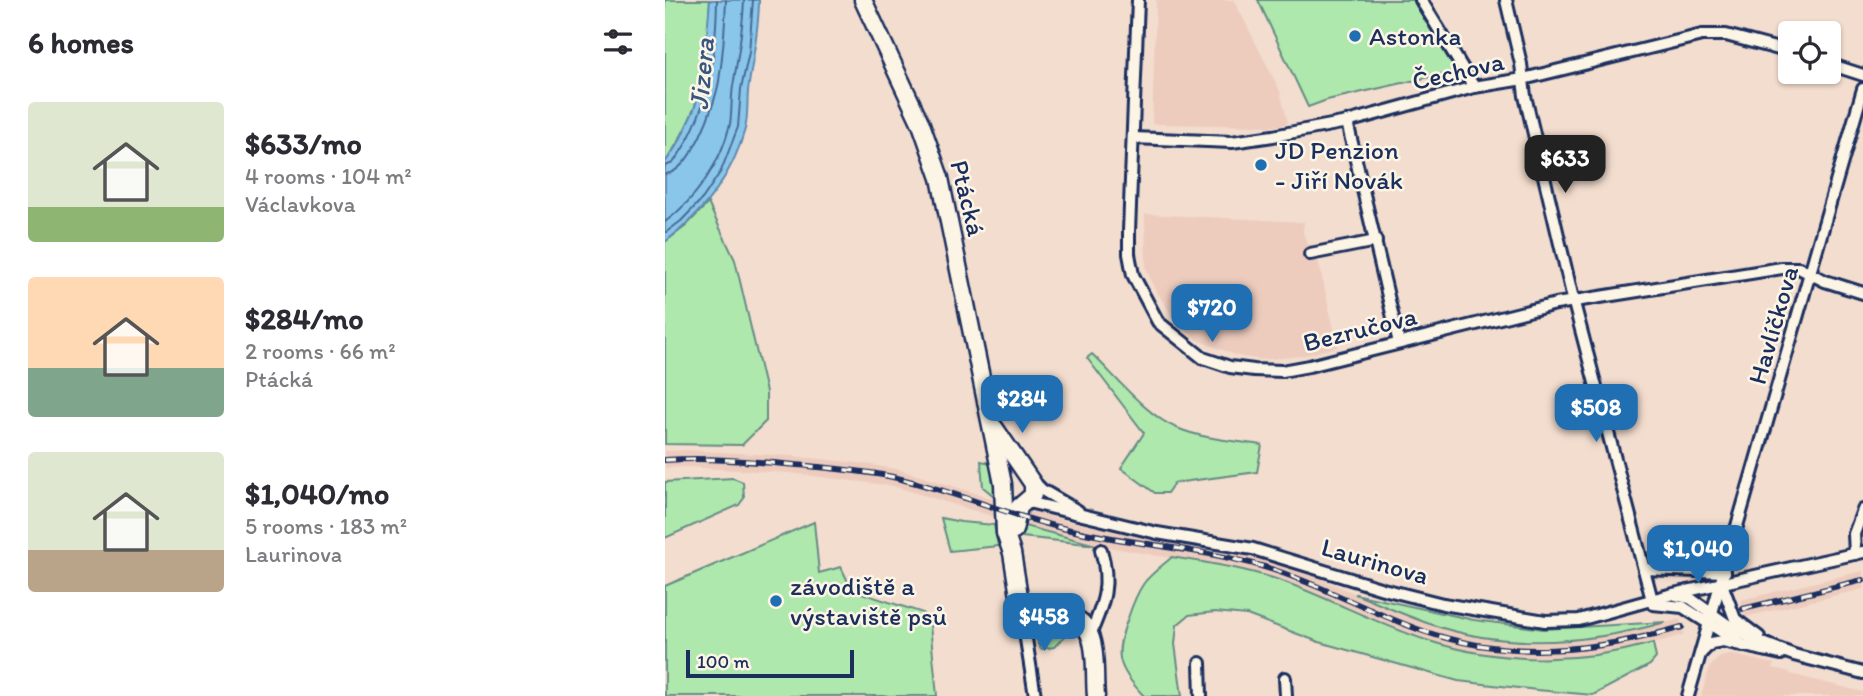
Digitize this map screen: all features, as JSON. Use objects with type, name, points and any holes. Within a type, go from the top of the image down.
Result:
[{"type":"street","name":"Ptácká","points":[[863,0],[918,115],[940,178],[1003,484],[1005,533],[1013,554]]},
{"type":"street","name":"Bezručova","points":[[1138,0],[1129,254],[1133,275],[1158,322],[1203,358],[1230,367],[1268,371],[1309,366],[1556,304],[1782,268],[1799,268],[1811,275],[1863,293]]},
{"type":"street","points":[[1421,0],[1474,87]]},
{"type":"street","points":[[1506,0],[1525,96],[1574,303],[1651,600]]},
{"type":"street","name":"Čechova","points":[[1133,138],[1232,142],[1273,136],[1347,121],[1474,87],[1523,79],[1702,35],[1726,35],[1778,49]]},
{"type":"street","points":[[1841,68],[1863,75]]},
{"type":"street","name":"Havlíčkova","points":[[1701,650],[1863,89]]},
{"type":"street","points":[[1347,121],[1399,343]]},
{"type":"street","points":[[1310,254],[1376,241]]},
{"type":"street","name":"Ptácká","points":[[989,419],[1028,476]]},
{"type":"street","points":[[1009,472],[1028,476],[1033,495],[1024,502],[1006,492],[1003,484],[1009,472]]},
{"type":"street","name":"Laurinova","points":[[1028,476],[1042,490],[1087,516]]},
{"type":"street","name":"Ptácká","points":[[1024,502],[1015,514],[1013,554],[1035,696]]},
{"type":"street","name":"Laurinova","points":[[1024,502],[1157,533],[1253,549],[1383,589],[1498,615],[1545,621],[1579,620],[1723,578]]},
{"type":"street","points":[[1644,569],[1723,578],[1859,553],[1854,534],[1863,510]]},
{"type":"street","points":[[1090,635],[1107,589],[1101,550]]},
{"type":"street","points":[[1723,578],[1735,619],[1757,636],[1794,655]]},
{"type":"street","points":[[1669,595],[1690,598],[1744,646]]},
{"type":"street","points":[[1636,605],[1675,605],[1777,647]]},
{"type":"street","points":[[1688,696],[1701,650],[1700,628],[1692,611]]},
{"type":"street","points":[[1022,614],[1068,614],[1083,624],[1090,635],[1094,650],[1095,696]]},
{"type":"street","points":[[1701,650],[1717,642],[1794,655],[1863,673]]},
{"type":"street","points":[[1200,663],[1201,696]]},
{"type":"street","points":[[1285,677],[1286,696]]},
{"type":"shaded area","points":[[1156,0],[1234,0],[1280,91],[1288,123],[1279,126],[1152,124]]},
{"type":"shaded area","points":[[1145,214],[1304,222],[1303,232],[1307,244],[1315,247],[1338,347],[1302,356],[1260,360],[1238,356],[1197,340],[1179,325],[1154,288],[1146,268]]},
{"type":"shaded area","points":[[665,451],[791,456],[897,469],[1059,519],[1252,555],[1286,565],[1432,625],[1482,637],[1527,643],[1575,641],[1627,633],[1680,619],[1684,635],[1631,649],[1576,658],[1526,659],[1479,653],[1427,641],[1280,581],[1247,571],[1096,545],[1054,535],[893,486],[790,473],[665,468]]},
{"type":"shaded area","points":[[1863,571],[1863,589],[1745,617],[1741,600]]},
{"type":"shaded area","points":[[1729,654],[1774,664],[1773,668],[1863,692],[1863,696],[1701,696],[1710,667],[1720,656]]},
{"type":"green space","points":[[665,0],[710,0],[701,89],[688,122],[665,163]]},
{"type":"green space","name":"Astonka","points":[[1258,0],[1413,0],[1456,71],[1327,100],[1308,107]]},
{"type":"green space","points":[[708,203],[735,260],[766,392],[766,421],[742,445],[665,444],[665,242],[686,226]]},
{"type":"green space","points":[[1092,354],[1154,415],[1177,428],[1197,435],[1262,445],[1257,472],[1174,483],[1167,493],[1155,493],[1121,468],[1144,433],[1087,358]]},
{"type":"green space","points":[[981,461],[991,463],[1000,501],[983,487]]},
{"type":"green space","points":[[733,478],[743,482],[744,498],[739,505],[665,538],[665,482]]},
{"type":"green space","points":[[941,518],[994,525],[998,546],[950,551]]},
{"type":"green space","name":"závodiště a výstaviště psů","points":[[814,522],[819,573],[841,567],[852,590],[923,613],[930,625],[937,696],[665,696],[665,586]]},
{"type":"green space","points":[[1017,524],[1096,545],[1022,537]]},
{"type":"green space","points":[[1172,557],[1242,570],[1282,581],[1408,634],[1482,654],[1568,658],[1653,643],[1656,658],[1650,665],[1593,695],[1537,690],[1458,681],[1319,642],[1247,615],[1215,612],[1189,615],[1177,625],[1175,644],[1182,696],[1144,696],[1123,668],[1120,660],[1121,641],[1141,587]]},
{"type":"green space","points":[[1355,594],[1474,620],[1544,629],[1666,622],[1637,630],[1578,639],[1518,641],[1459,633],[1420,621]]},
{"type":"green space","points":[[1059,626],[1070,631],[1054,647],[1041,649],[1038,644],[1040,630],[1044,627]]},
{"type":"water","points":[[710,0],[759,0],[746,124],[732,163],[714,193],[692,219],[665,242],[665,163],[679,142],[694,110],[703,79]]},
{"type":"railway","points":[[665,460],[754,462],[897,478],[1058,527],[1211,554],[1261,566],[1302,580],[1423,631],[1488,647],[1521,650],[1585,647],[1650,636],[1682,627]]},
{"type":"railway","points":[[1743,609],[1863,580]]},
{"type":"place","name":"Astonka","points":[[1355,36]]},
{"type":"place","name":"JD Penzion - Jiří Novák","points":[[1261,165]]},
{"type":"place","name":"závodiště a výstaviště psů","points":[[776,601]]},
{"type":"water label","name":"Jizera","points":[[701,74]]}]
